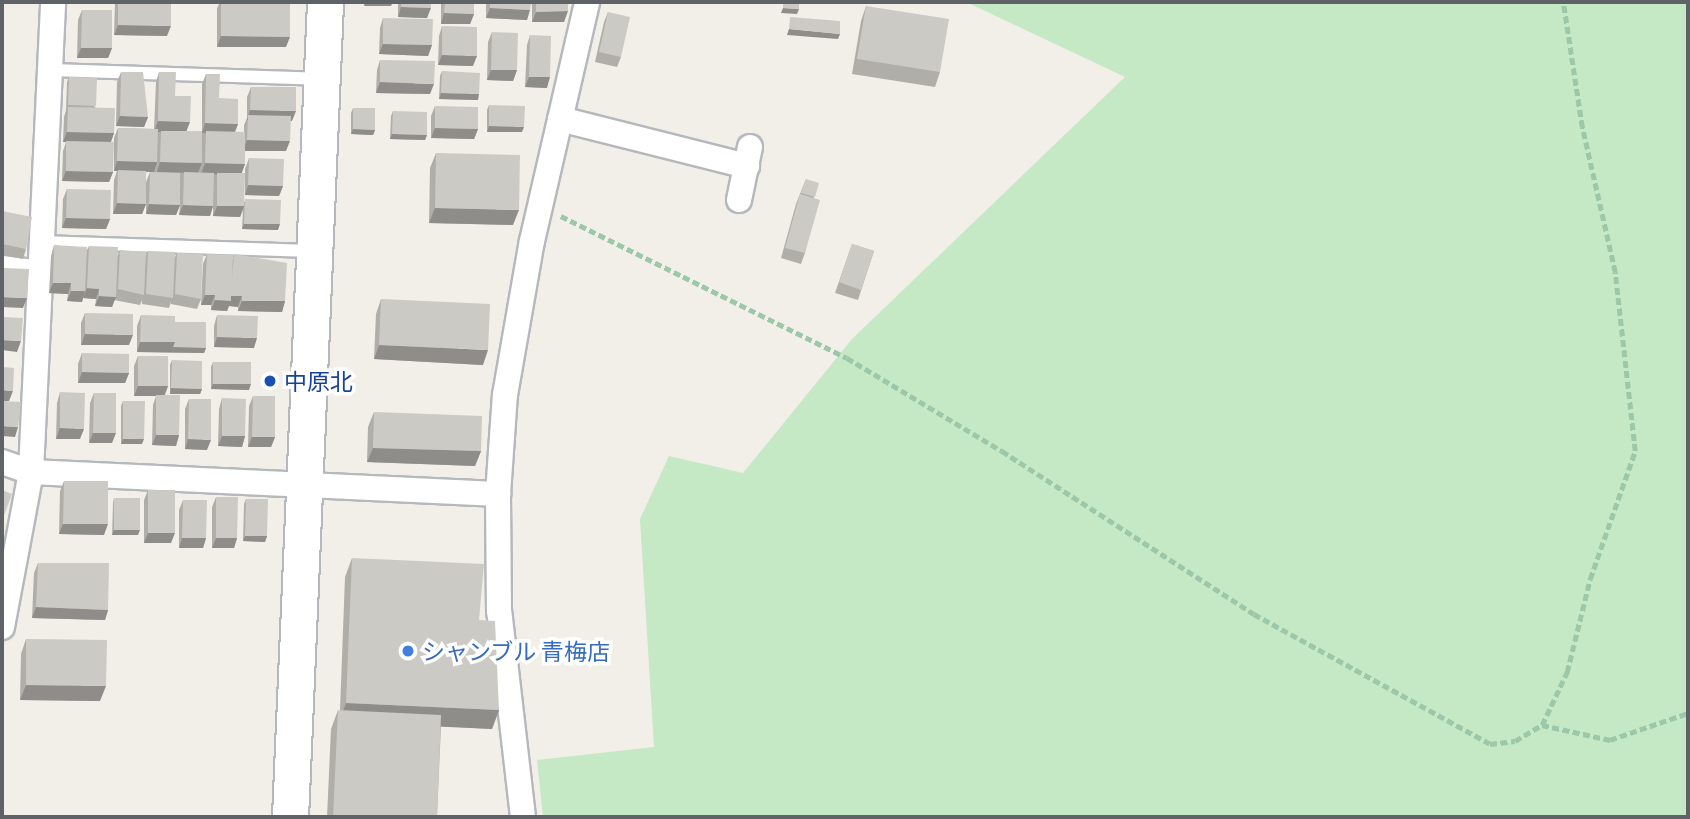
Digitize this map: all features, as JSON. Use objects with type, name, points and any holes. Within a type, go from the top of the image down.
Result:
[{"type":"street","points":[[2,627],[31,472],[53,2]]},
{"type":"street","points":[[290,817],[307,484],[326,2]]},
{"type":"street","points":[[523,817],[499,611],[498,494],[505,395],[532,241],[543,208],[560,118],[587,2]]},
{"type":"street","points":[[560,118],[749,157],[739,200]]},
{"type":"street","points":[[2,462],[31,472],[498,494]]},
{"type":"lane","points":[[50,70],[322,79]]},
{"type":"lane","points":[[41,242],[315,251]]},
{"type":"lane","points":[[2,262],[40,267]]},
{"type":"path","points":[[543,208],[847,358],[1002,451],[1254,614],[1490,744],[1514,741],[1542,725],[1567,672],[1590,579],[1635,451],[1615,272],[1582,127],[1563,2]]},
{"type":"path","points":[[1542,725],[1610,740],[1688,713]]},
{"type":"green space","points":[[966,2],[1688,2],[1688,817],[543,817],[537,760],[654,747],[640,519],[669,456],[743,473],[852,339],[1125,77]]},
{"type":"building","points":[[118,2],[171,2],[171,26],[118,25]]},
{"type":"building","points":[[221,2],[290,2],[290,37],[221,36]]},
{"type":"building","points":[[401,2],[431,2],[431,8],[401,7]]},
{"type":"building","points":[[445,2],[474,2],[474,14],[444,13]]},
{"type":"building","points":[[490,2],[531,2],[530,10],[490,8]]},
{"type":"building","points":[[536,2],[568,2],[568,11],[536,12]]},
{"type":"building","points":[[783,2],[799,2],[799,9],[783,8]]},
{"type":"building","points":[[866,6],[949,19],[940,72],[857,59]]},
{"type":"building","points":[[82,10],[112,10],[112,48],[81,48]]},
{"type":"building","points":[[608,12],[630,17],[621,57],[599,52]]},
{"type":"building","points":[[790,17],[840,21],[840,34],[789,29]]},
{"type":"building","points":[[383,18],[433,19],[432,45],[383,44]]},
{"type":"building","points":[[442,26],[477,27],[477,56],[442,55]]},
{"type":"building","points":[[492,32],[518,33],[517,70],[491,70]]},
{"type":"building","points":[[530,35],[551,36],[550,77],[529,77]]},
{"type":"building","points":[[380,60],[435,61],[434,84],[380,82]]},
{"type":"building","points":[[442,71],[480,73],[479,94],[441,93]]},
{"type":"building","points":[[121,72],[143,72],[148,117],[120,116]]},
{"type":"building","points":[[159,72],[176,72],[175,96],[191,96],[190,122],[158,121]]},
{"type":"building","points":[[206,74],[220,74],[219,98],[238,99],[238,124],[205,123]]},
{"type":"building","points":[[69,77],[97,78],[96,106],[68,105]]},
{"type":"building","points":[[251,87],[296,87],[296,111],[250,110]]},
{"type":"building","points":[[489,105],[525,106],[524,127],[489,126]]},
{"type":"building","points":[[435,106],[478,107],[478,129],[435,128]]},
{"type":"building","points":[[68,107],[115,108],[114,133],[67,132]]},
{"type":"building","points":[[353,108],[375,108],[375,130],[353,129]]},
{"type":"building","points":[[393,111],[427,112],[427,135],[392,134]]},
{"type":"building","points":[[248,115],[291,116],[290,141],[247,140]]},
{"type":"building","points":[[118,128],[158,129],[157,162],[117,161]]},
{"type":"building","points":[[161,131],[202,131],[202,163],[160,162]]},
{"type":"building","points":[[206,131],[245,132],[245,164],[205,163]]},
{"type":"building","points":[[66,141],[114,142],[113,172],[66,171]]},
{"type":"building","points":[[436,153],[520,155],[519,210],[435,208]]},
{"type":"building","points":[[249,158],[284,159],[283,186],[248,185]]},
{"type":"building","points":[[118,170],[146,171],[146,204],[117,203]]},
{"type":"building","points":[[150,172],[180,173],[180,205],[149,204]]},
{"type":"building","points":[[184,172],[214,173],[213,206],[183,205]]},
{"type":"building","points":[[217,173],[245,173],[244,206],[217,206]]},
{"type":"building","points":[[806,179],[819,183],[815,197],[801,193]]},
{"type":"building","points":[[67,189],[111,190],[110,219],[66,218]]},
{"type":"building","points":[[800,194],[820,200],[805,253],[785,248]]},
{"type":"building","points":[[245,199],[281,200],[280,224],[244,224]]},
{"type":"building","points":[[2,211],[32,217],[26,249],[2,244]]},
{"type":"building","points":[[852,244],[874,251],[861,290],[839,282]]},
{"type":"building","points":[[54,245],[87,247],[85,291],[71,291],[71,283],[53,283]]},
{"type":"building","points":[[89,246],[118,247],[116,297],[99,296],[99,289],[87,288]]},
{"type":"building","points":[[120,250],[146,252],[144,295],[118,289]]},
{"type":"building","points":[[148,251],[175,252],[173,298],[146,294]]},
{"type":"building","points":[[177,253],[203,254],[201,299],[175,294]]},
{"type":"building","points":[[207,254],[233,255],[232,278],[234,254],[287,263],[285,301],[242,301],[242,296],[231,296],[231,301],[215,300],[215,295],[205,295]]},
{"type":"building","points":[[2,268],[29,269],[27,298],[2,297]]},
{"type":"building","points":[[381,299],[490,304],[488,350],[379,345]]},
{"type":"building","points":[[85,313],[133,314],[133,335],[85,334]]},
{"type":"building","points":[[141,315],[175,316],[175,342],[140,342]]},
{"type":"building","points":[[217,315],[258,316],[257,338],[217,337]]},
{"type":"building","points":[[2,317],[23,318],[21,341],[2,340]]},
{"type":"building","points":[[175,322],[206,322],[206,348],[173,347]]},
{"type":"building","points":[[82,353],[129,354],[129,373],[82,372]]},
{"type":"building","points":[[138,356],[168,356],[168,386],[138,386]]},
{"type":"building","points":[[172,360],[202,361],[202,389],[171,388]]},
{"type":"building","points":[[213,362],[251,362],[251,384],[213,384]]},
{"type":"building","points":[[2,367],[14,368],[13,391],[2,390]]},
{"type":"building","points":[[60,392],[85,393],[84,429],[60,428]]},
{"type":"building","points":[[94,393],[116,393],[116,433],[93,433]]},
{"type":"building","points":[[156,395],[180,395],[179,435],[156,435]]},
{"type":"building","points":[[253,396],[275,396],[275,437],[252,437]]},
{"type":"building","points":[[222,398],[246,399],[245,436],[222,436]]},
{"type":"building","points":[[189,399],[211,399],[211,440],[188,439]]},
{"type":"building","points":[[2,401],[21,402],[18,427],[2,426]]},
{"type":"building","points":[[123,401],[145,401],[144,439],[123,439]]},
{"type":"building","points":[[374,412],[482,416],[481,451],[373,448]]},
{"type":"building","points":[[64,481],[108,481],[108,524],[63,524]]},
{"type":"building","points":[[2,490],[12,494],[2,521]]},
{"type":"building","points":[[148,490],[175,490],[175,533],[148,533]]},
{"type":"building","points":[[216,497],[238,497],[237,538],[216,538]]},
{"type":"building","points":[[114,498],[140,498],[140,530],[114,530]]},
{"type":"building","points":[[246,499],[268,499],[267,536],[245,536]]},
{"type":"building","points":[[183,500],[207,500],[206,538],[182,538]]},
{"type":"building","points":[[352,558],[484,564],[479,620],[495,621],[499,710],[346,703]]},
{"type":"building","points":[[38,563],[109,563],[108,610],[36,607]]},
{"type":"building","points":[[26,639],[107,640],[106,686],[26,685]]},
{"type":"building","points":[[338,710],[441,715],[437,817],[333,817]]},
{"type":"place","name":"中原北","points":[[270,381]]},
{"type":"place","name":"シャンブル 青梅店","points":[[408,651]]}]
